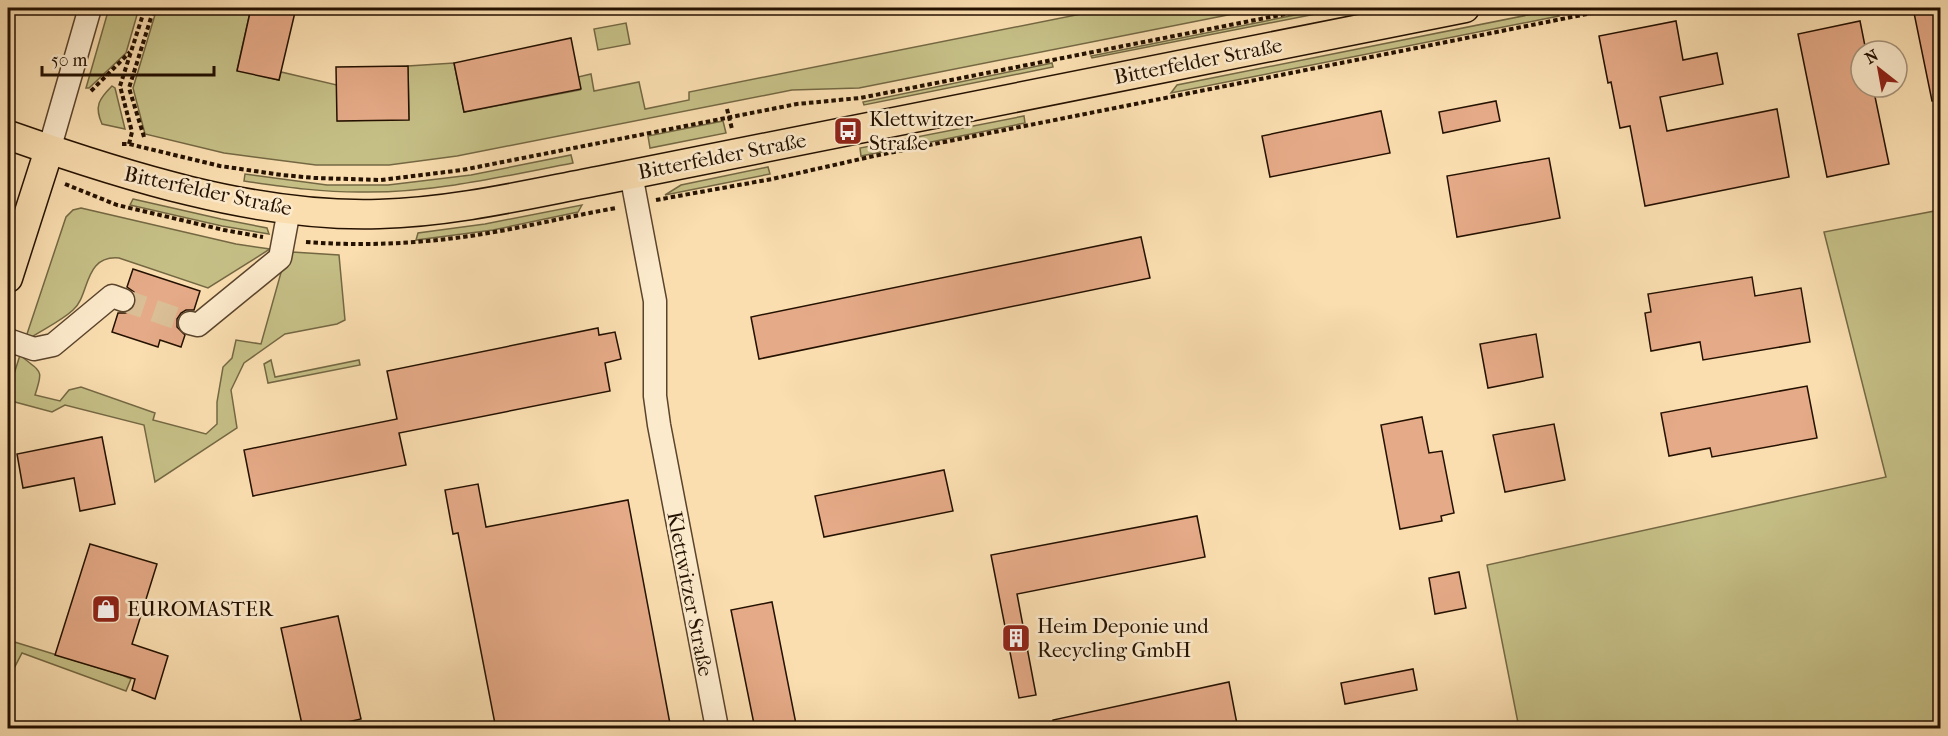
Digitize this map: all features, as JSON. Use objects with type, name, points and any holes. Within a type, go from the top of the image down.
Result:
[{"type":"main road","name":"Bitterfelder Straße","points":[[8,135],[125,174],[230,200],[289,210],[349,215],[429,210],[480,203],[631,174],[1465,8]]},
{"type":"main road","points":[[8,278],[49,150]]},
{"type":"street","points":[[49,150],[90,8]]},
{"type":"street","name":"Klettwitzer Straße","points":[[631,174],[655,301],[655,396],[659,425],[717,729]]},
{"type":"street","points":[[190,323],[198,325],[280,258],[289,210]]},
{"type":"street","points":[[8,340],[34,349],[53,345],[112,296],[123,300]]},
{"type":"path","points":[[145,8],[120,86],[132,132],[129,144],[220,166],[315,178],[381,180],[462,170],[797,104],[860,98],[1316,8]]},
{"type":"path","points":[[144,137],[129,88],[154,8]]},
{"type":"path","points":[[659,199],[854,164],[874,156],[1617,8]]},
{"type":"path","points":[[88,93],[131,52]]},
{"type":"path","points":[[727,109],[732,131]]},
{"type":"path","points":[[850,152],[854,164]]},
{"type":"shaded area","points":[[109,8],[139,8],[126,53],[89,88],[86,88]]},
{"type":"shaded area","points":[[157,8],[251,8],[237,70],[279,80],[281,72],[337,85],[338,121],[409,119],[408,66],[454,63],[464,112],[580,90],[578,77],[591,74],[594,91],[639,82],[645,109],[689,100],[689,92],[1111,8],[1263,8],[859,88],[792,90],[457,156],[389,165],[316,165],[224,153],[145,134],[133,88]]},
{"type":"shaded area","points":[[1330,8],[1346,8],[1092,58],[1091,56]]},
{"type":"shaded area","points":[[1553,10],[1559,16],[1171,93],[1177,85]]},
{"type":"shaded area","points":[[626,23],[630,44],[598,50],[594,29]]},
{"type":"shaded area","points":[[1052,63],[1053,67],[864,105],[863,102]]},
{"type":"shaded area","points":[[112,86],[115,88],[125,129],[102,124],[98,112],[99,103]]},
{"type":"shaded area","points":[[1024,116],[1025,123],[861,156],[860,148]]},
{"type":"shaded area","points":[[723,121],[726,133],[650,148],[648,136]]},
{"type":"shaded area","points":[[571,155],[573,163],[420,189],[337,192],[244,181],[245,174],[327,185],[388,185],[471,175]]},
{"type":"shaded area","points":[[768,167],[770,174],[665,195],[681,185]]},
{"type":"shaded area","points":[[133,199],[267,228],[269,234],[130,205]]},
{"type":"shaded area","points":[[582,205],[578,212],[493,230],[416,240],[418,233],[485,224]]},
{"type":"shaded area","points":[[81,208],[236,244],[270,249],[208,288],[119,258],[107,259],[93,269],[82,296],[73,310],[30,338],[26,337],[66,217],[73,210]]},
{"type":"shaded area","points":[[1940,210],[1940,728],[1519,728],[1487,565],[1886,477],[1824,232]]},
{"type":"shaded area","points":[[292,252],[339,255],[345,320],[337,324],[285,334],[244,363],[231,390],[237,428],[155,482],[144,425],[65,405],[52,412],[15,402],[8,393],[20,355],[39,372],[35,395],[60,401],[69,390],[81,387],[155,413],[153,420],[206,434],[217,424],[217,402],[223,367],[232,358],[236,340],[261,344],[282,269]]},
{"type":"shaded area","points":[[271,360],[275,377],[359,360],[360,365],[268,383],[264,364]]},
{"type":"shaded area","points":[[8,640],[131,679],[126,691],[22,653],[8,680]]},
{"type":"building","points":[[251,8],[296,8],[279,80],[237,71]]},
{"type":"building","points":[[1913,8],[1941,8],[1941,100],[1932,101]]},
{"type":"building","points":[[1676,21],[1683,60],[1717,53],[1723,84],[1660,97],[1667,131],[1777,109],[1789,177],[1645,206],[1630,126],[1620,128],[1599,36]]},
{"type":"building","points":[[1860,21],[1864,39],[1849,39],[1849,99],[1875,99],[1889,164],[1827,177],[1798,34]]},
{"type":"building","points":[[571,38],[581,89],[464,112],[454,63]]},
{"type":"building","points":[[408,66],[409,120],[337,121],[336,67]]},
{"type":"building","points":[[1496,101],[1500,121],[1443,133],[1439,112]]},
{"type":"building","points":[[1381,111],[1390,153],[1270,177],[1262,136]]},
{"type":"building","points":[[1549,158],[1560,218],[1457,237],[1447,176]]},
{"type":"building","points":[[1141,237],[1150,278],[759,359],[751,317]]},
{"type":"building","points":[[133,269],[200,291],[194,310],[186,310],[177,319],[177,327],[185,335],[181,347],[160,340],[158,347],[112,332],[118,313],[131,311],[136,304],[134,292],[127,287]]},
{"type":"building","points":[[1752,277],[1755,296],[1801,288],[1810,342],[1703,360],[1700,342],[1651,351],[1645,313],[1651,312],[1648,294]]},
{"type":"building","points":[[598,328],[599,335],[615,332],[621,359],[605,363],[610,391],[399,433],[406,465],[253,496],[244,450],[397,419],[387,371]]},
{"type":"building","points":[[1536,334],[1543,377],[1488,388],[1480,344]]},
{"type":"building","points":[[1807,386],[1817,438],[1712,457],[1710,448],[1669,456],[1661,413]]},
{"type":"building","points":[[1422,417],[1429,453],[1442,451],[1454,513],[1441,516],[1442,521],[1400,529],[1381,425]]},
{"type":"building","points":[[1554,424],[1565,480],[1505,492],[1493,435]]},
{"type":"building","points":[[102,437],[115,504],[80,511],[74,478],[23,488],[17,454]]},
{"type":"building","points":[[944,470],[953,511],[824,537],[815,496]]},
{"type":"building","points":[[478,484],[486,527],[628,500],[671,729],[496,729],[458,533],[453,534],[445,490]]},
{"type":"building","name":"Heim Deponie und Recycling GmbH","points":[[1197,516],[1205,557],[1017,594],[1036,695],[1019,698],[991,555]]},
{"type":"building","name":"EUROMASTER","points":[[90,544],[157,564],[132,644],[168,656],[155,699],[132,690],[135,679],[55,655]]},
{"type":"building","points":[[1459,572],[1466,608],[1435,614],[1429,578]]},
{"type":"building","points":[[772,602],[797,729],[755,729],[731,610]]},
{"type":"building","points":[[338,616],[361,719],[316,729],[303,729],[281,628]]},
{"type":"building","points":[[1413,669],[1417,690],[1345,704],[1341,683]]},
{"type":"building","points":[[1229,682],[1237,724],[1215,729],[1054,729],[1053,720]]},
{"type":"tunnel","points":[[123,300],[190,323]]},
{"type":"place","name":"Klettwitzer Straße","points":[[848,131]]},
{"type":"place","name":"EUROMASTER","points":[[106,609]]},
{"type":"place","name":"Heim Deponie und Recycling GmbH","points":[[1016,638]]}]
